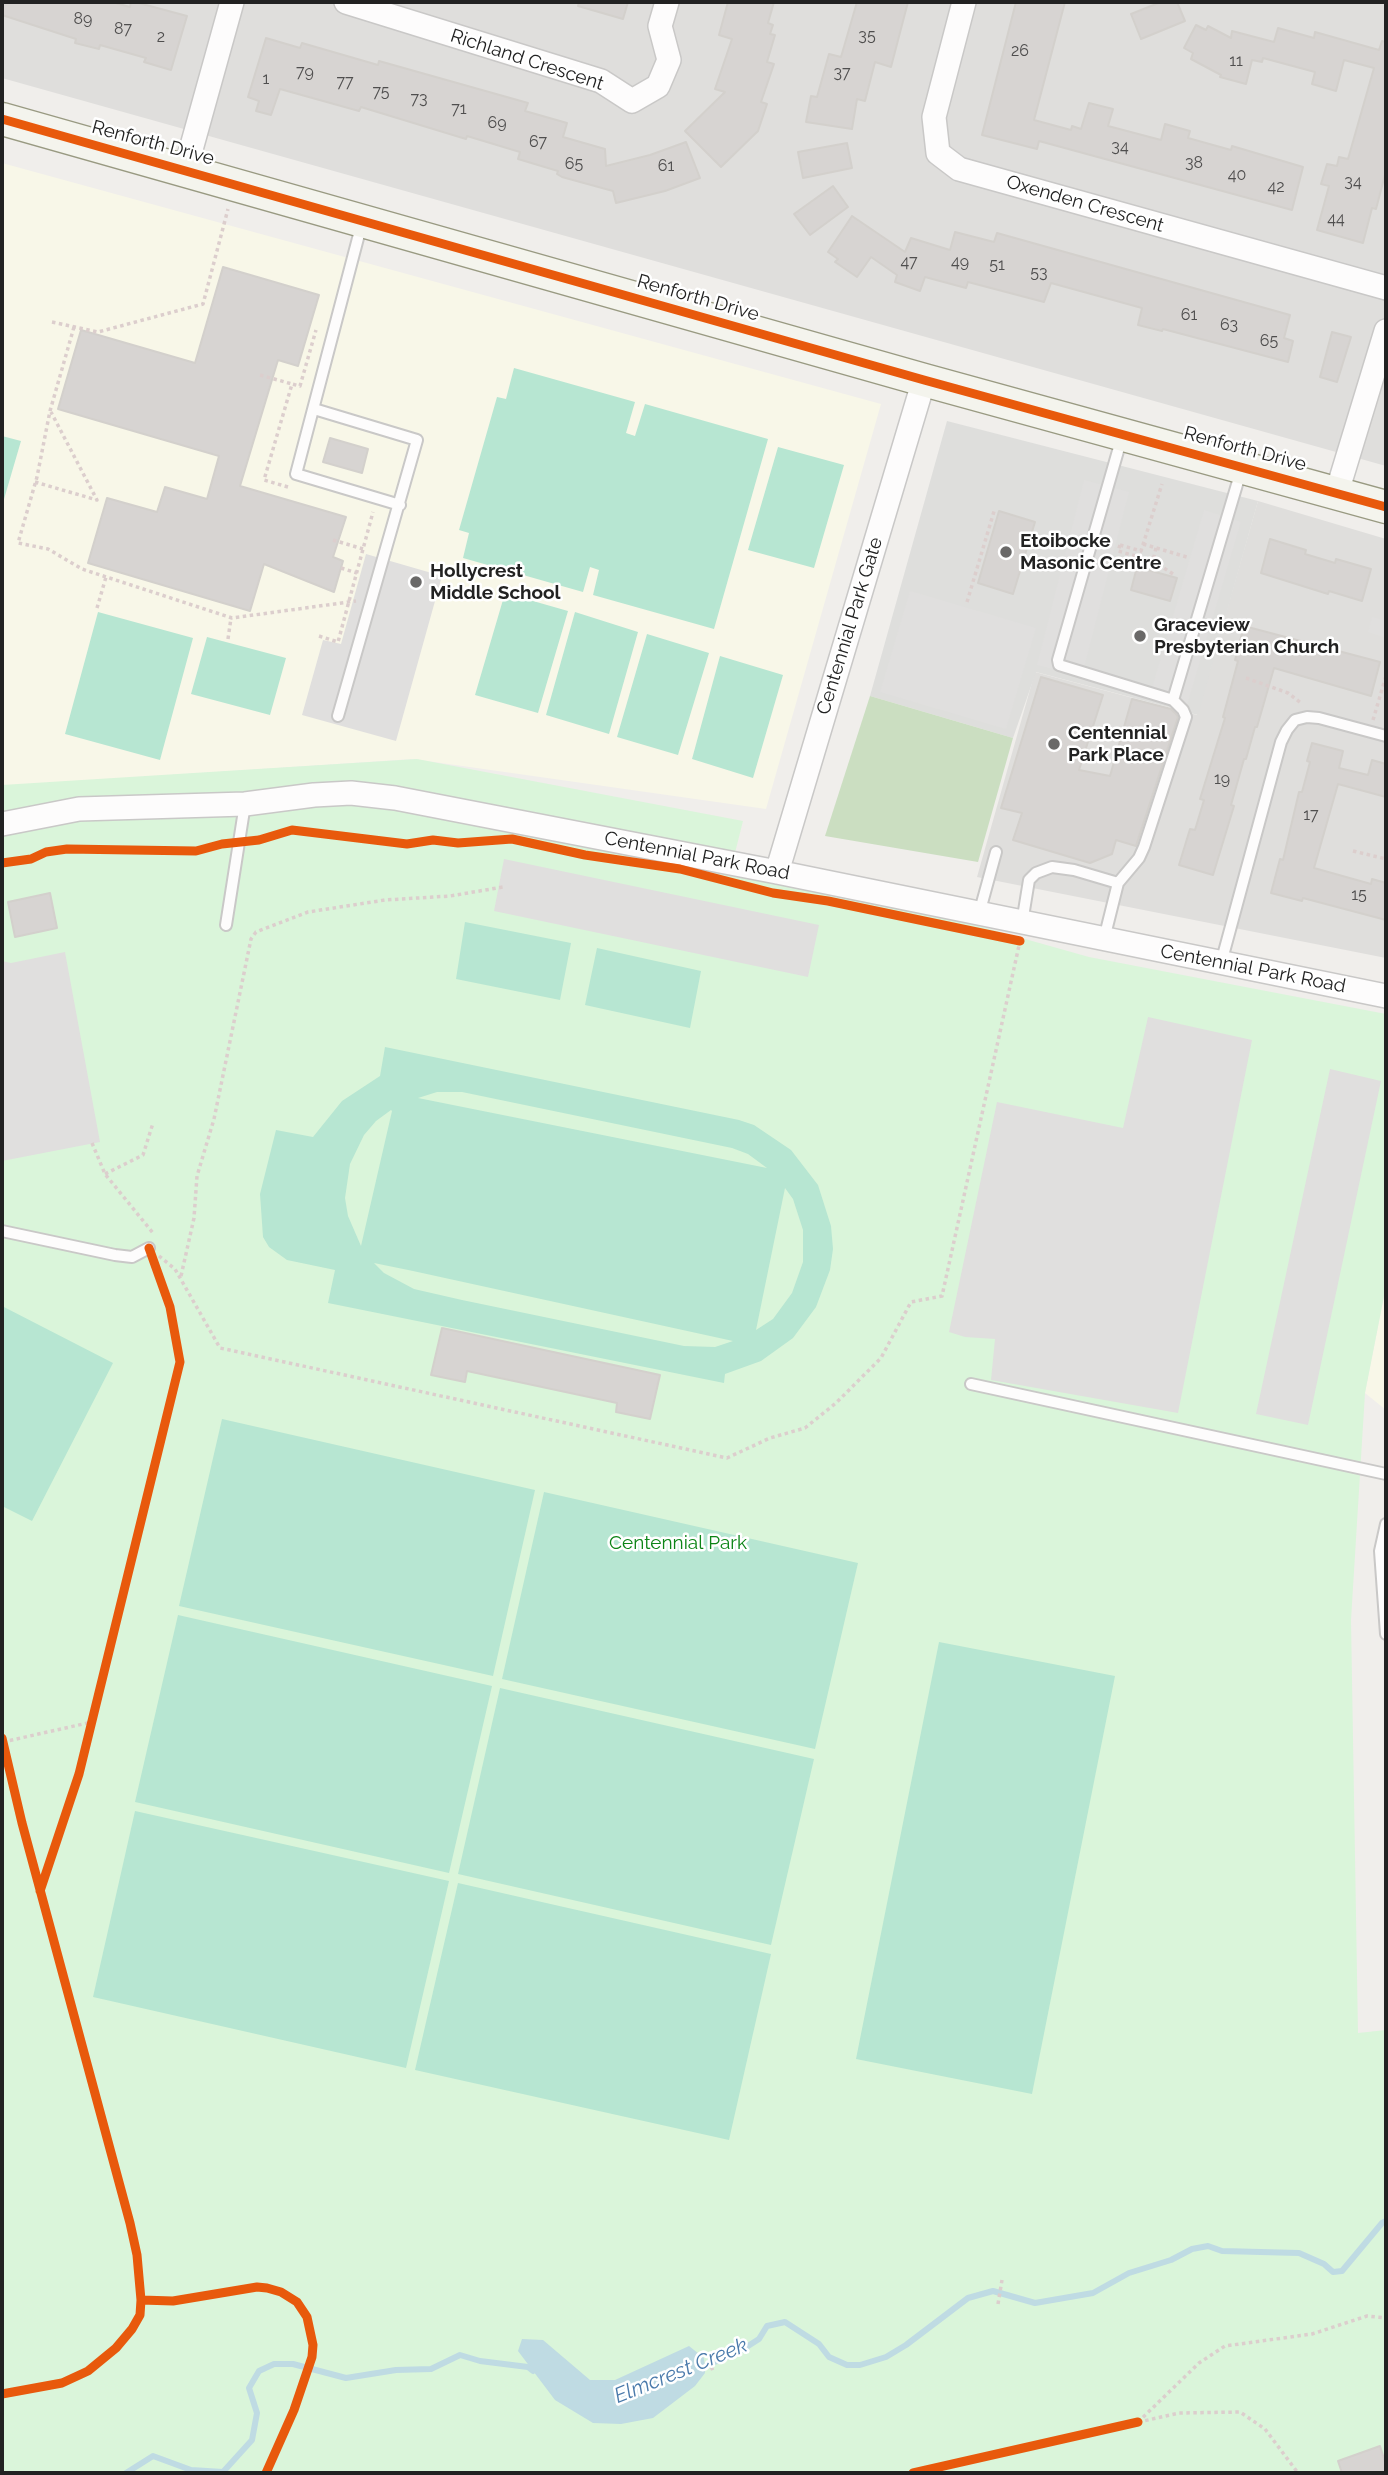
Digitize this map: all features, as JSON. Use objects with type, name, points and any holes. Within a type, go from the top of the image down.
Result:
[{"type":"main road","name":"Renforth Drive","points":[[2,120],[924,380],[1386,507]]},
{"type":"street","points":[[185,171],[232,2]]},
{"type":"street","name":"Richland Crescent","points":[[346,2],[601,81],[632,101],[658,86],[670,60],[660,26],[667,2]]},
{"type":"street","name":"Oxenden Crescent","points":[[964,2],[933,117],[938,153],[959,169],[1386,288]]},
{"type":"street","points":[[1337,492],[1386,331]]},
{"type":"street","name":"Centennial Park Gate","points":[[777,872],[924,380]]},
{"type":"street","name":"Centennial Park Road","points":[[2,824],[79,809],[245,804],[351,793],[395,798],[979,914],[1017,934],[1104,940],[1386,996]]},
{"type":"lane","points":[[363,221],[296,474],[400,505]]},
{"type":"lane","points":[[314,409],[417,440],[338,716]]},
{"type":"lane","points":[[1104,940],[1118,883],[1139,858],[1144,847],[1186,717],[1173,700],[1059,665],[1058,660],[1123,434]]},
{"type":"lane","points":[[1173,700],[1242,466]]},
{"type":"lane","points":[[1221,963],[1281,742],[1295,720],[1319,718],[1386,737]]},
{"type":"lane","points":[[226,925],[245,804]]},
{"type":"lane","points":[[979,914],[996,852]]},
{"type":"lane","points":[[1017,934],[1029,880],[1035,873],[1052,867],[1118,883]]},
{"type":"lane","points":[[2,1231],[115,1255],[132,1256],[149,1248]]},
{"type":"lane","points":[[971,1384],[1386,1474]]},
{"type":"lane","points":[[1386,1524],[1380,1550],[1386,1634]]},
{"type":"path","points":[[52,322],[99,332],[203,304],[229,207]]},
{"type":"path","points":[[260,375],[300,386],[320,320]]},
{"type":"path","points":[[74,327],[50,411],[36,482],[18,543],[48,549],[82,569],[231,618],[372,600]]},
{"type":"path","points":[[289,487],[264,480],[292,384]]},
{"type":"path","points":[[36,482],[97,500],[50,411]]},
{"type":"path","points":[[1162,484],[1141,551],[1120,545],[1118,551],[1173,574]]},
{"type":"path","points":[[320,636],[338,642],[374,512],[362,508]]},
{"type":"path","points":[[967,602],[995,508]]},
{"type":"path","points":[[333,540],[363,549]]},
{"type":"path","points":[[1143,544],[1190,558]]},
{"type":"path","points":[[1152,563],[1156,548]]},
{"type":"path","points":[[341,568],[357,573]]},
{"type":"path","points":[[97,608],[106,577]]},
{"type":"path","points":[[228,639],[231,618]]},
{"type":"path","points":[[1369,732],[1386,676]]},
{"type":"path","points":[[1246,678],[1288,693],[1319,718]]},
{"type":"path","points":[[1353,851],[1386,859]]},
{"type":"path","points":[[181,1276],[194,1218],[197,1176],[214,1119],[251,939],[256,932],[308,912],[385,900],[450,896],[503,887]]},
{"type":"path","points":[[149,1248],[175,1269],[220,1348],[727,1458],[770,1438],[804,1428],[836,1403],[881,1358],[911,1302],[943,1297],[1017,934]]},
{"type":"path","points":[[105,1174],[144,1155],[153,1123]]},
{"type":"path","points":[[92,1143],[105,1174],[156,1237]]},
{"type":"path","points":[[149,1248],[158,1272]]},
{"type":"path","points":[[89,1735],[95,1709]]},
{"type":"path","points":[[5,1753],[2,1740],[92,1722]]},
{"type":"path","points":[[998,2304],[1002,2280]]},
{"type":"path","points":[[2,2394],[62,2383],[88,2371],[116,2348],[132,2329],[145,2300],[140,2289]]},
{"type":"path","points":[[1138,2423],[1199,2363],[1225,2346],[1312,2334],[1367,2316],[1386,2318]]},
{"type":"path","points":[[706,2354],[713,2371]]},
{"type":"path","points":[[913,2473],[1180,2413],[1240,2413],[1265,2429],[1298,2473]]},
{"type":"shaded area","points":[[2,2],[1386,2],[1386,466],[2,78]]},
{"type":"shaded area","name":"Hollycrest Middle School","points":[[2,163],[881,404],[766,809],[413,759],[2,786]]},
{"type":"shaded area","points":[[947,421],[1258,501],[1198,715],[1036,672],[1013,738],[870,696]]},
{"type":"shaded area","points":[[1084,480],[1129,492],[1082,676],[1037,665]]},
{"type":"shaded area","points":[[1258,501],[1386,539],[1386,958],[977,877],[1035,672],[1197,715]]},
{"type":"shaded area","points":[[1204,510],[1241,522],[1186,709],[1149,698]]},
{"type":"shaded area","points":[[366,554],[442,576],[396,741],[302,715],[323,640],[341,644]]},
{"type":"shaded area","points":[[910,591],[1036,628],[1006,729],[880,692]]},
{"type":"shaded area","points":[[1372,617],[1386,621],[1386,638],[1368,632]]},
{"type":"shaded area","points":[[504,859],[819,925],[808,977],[494,911]]},
{"type":"shaded area","points":[[65,952],[100,1142],[2,1161],[2,961],[11,963]]},
{"type":"shaded area","points":[[1148,1017],[1252,1040],[1178,1413],[991,1380],[995,1339],[965,1337],[949,1332],[997,1102],[1123,1128]]},
{"type":"shaded area","points":[[1330,1069],[1381,1081],[1308,1425],[1256,1414]]},
{"type":"shaded area","points":[[1386,1286],[1386,1410],[1365,1393]]},
{"type":"green space","points":[[514,368],[635,402],[626,433],[635,436],[645,404],[768,439],[714,629],[593,595],[599,570],[590,567],[583,592],[463,558],[469,533],[459,530],[497,397],[506,399]]},
{"type":"green space","points":[[2,436],[21,441],[2,506]]},
{"type":"green space","points":[[778,447],[844,465],[814,568],[748,550]]},
{"type":"green space","points":[[505,593],[568,611],[538,713],[475,695]]},
{"type":"green space","points":[[98,612],[193,638],[160,760],[65,734]]},
{"type":"green space","points":[[575,612],[638,632],[609,734],[546,715]]},
{"type":"green space","points":[[647,634],[709,653],[678,755],[617,737]]},
{"type":"green space","points":[[207,637],[286,658],[270,715],[191,694]]},
{"type":"green space","points":[[720,656],[783,675],[753,778],[692,759]]},
{"type":"green space","points":[[870,696],[1013,738],[978,862],[825,836]]},
{"type":"green space","name":"Centennial Park","points":[[417,759],[743,821],[734,857],[1089,957],[1386,1014],[1386,1286],[1365,1393],[1351,1620],[1358,2033],[1386,2030],[1386,2473],[2,2473],[2,785]]},
{"type":"green space","points":[[465,922],[571,943],[560,1000],[456,979]]},
{"type":"green space","points":[[597,948],[701,971],[690,1028],[585,1005]]},
{"type":"green space","points":[[385,1047],[754,1125],[791,1150],[818,1185],[831,1226],[833,1249],[830,1270],[816,1307],[793,1338],[761,1361],[725,1374],[724,1383],[328,1303],[335,1270],[287,1260],[269,1247],[263,1237],[260,1194],[276,1130],[313,1137],[342,1101],[380,1076]],"holes":[[[437,1092],[462,1092],[732,1148],[748,1154],[767,1168],[418,1098]],[[392,1111],[361,1246],[348,1216],[345,1198],[350,1164],[364,1135],[376,1121]],[[785,1188],[793,1199],[803,1230],[803,1262],[792,1293],[773,1319],[756,1330]],[[374,1263],[733,1341],[715,1347],[684,1346],[414,1289],[384,1273]]]},
{"type":"green space","points":[[2,1306],[113,1363],[32,1521],[2,1506]]},
{"type":"green space","points":[[222,1419],[535,1490],[493,1676],[179,1606]]},
{"type":"green space","points":[[544,1492],[858,1563],[815,1749],[502,1679]]},
{"type":"green space","points":[[178,1615],[492,1686],[449,1873],[135,1802]]},
{"type":"green space","points":[[939,1642],[1115,1676],[1032,2094],[856,2059]]},
{"type":"green space","points":[[500,1688],[814,1759],[771,1945],[458,1874]]},
{"type":"green space","points":[[135,1811],[449,1881],[406,2068],[93,1997]]},
{"type":"green space","points":[[458,1883],[771,1954],[729,2140],[415,2070]]},
{"type":"water","points":[[522,2339],[543,2340],[590,2380],[615,2380],[689,2346],[704,2358],[705,2373],[695,2386],[653,2418],[621,2424],[593,2423],[555,2400],[518,2351]]},
{"type":"building","points":[[2,2],[112,2],[130,7],[131,2],[135,2],[187,16],[171,70],[144,62],[146,58],[100,45],[99,49],[75,43],[76,39],[2,15]]},
{"type":"building","points":[[579,2],[628,2],[623,19],[578,6]]},
{"type":"building","points":[[728,2],[774,2],[768,23],[773,25],[770,34],[775,35],[767,62],[774,64],[761,102],[767,104],[758,131],[721,167],[685,131],[725,92],[715,89],[732,39],[719,35]]},
{"type":"building","points":[[857,2],[908,2],[891,67],[875,62],[865,101],[857,99],[852,129],[806,122],[811,96],[817,97],[829,54],[841,57]]},
{"type":"building","points":[[1016,2],[1065,2],[1034,120],[1071,130],[1072,126],[1081,129],[1089,103],[1113,109],[1108,126],[1161,140],[1165,124],[1190,131],[1188,138],[1231,150],[1232,146],[1303,167],[1292,210],[1039,141],[1037,149],[982,135]]},
{"type":"building","points":[[1161,2],[1177,2],[1185,21],[1141,39],[1131,14]]},
{"type":"building","points":[[1196,25],[1206,30],[1208,26],[1231,38],[1232,31],[1274,42],[1278,28],[1314,38],[1315,32],[1379,50],[1382,41],[1386,42],[1386,171],[1363,243],[1317,230],[1329,186],[1321,184],[1327,164],[1337,166],[1339,157],[1348,159],[1374,68],[1344,60],[1336,91],[1312,84],[1315,72],[1263,58],[1262,62],[1252,60],[1246,84],[1220,77],[1221,75],[1191,59],[1193,53],[1184,48]]},
{"type":"building","points":[[266,38],[300,48],[302,43],[378,65],[379,61],[528,103],[525,111],[567,123],[563,137],[605,149],[606,166],[650,155],[686,142],[700,178],[665,191],[616,203],[613,191],[562,177],[557,174],[558,171],[518,159],[520,152],[467,136],[466,139],[361,107],[359,111],[280,89],[271,115],[256,111],[259,101],[248,97]]},
{"type":"building","points":[[847,143],[852,168],[803,178],[798,152]]},
{"type":"building","points":[[833,186],[848,207],[810,235],[794,214]]},
{"type":"building","points":[[852,216],[905,252],[911,238],[950,250],[955,232],[994,242],[997,233],[1290,315],[1284,338],[1293,341],[1288,362],[1163,329],[1162,331],[1138,325],[1142,308],[1051,283],[1044,302],[968,282],[966,288],[925,277],[920,291],[895,282],[897,275],[871,257],[857,277],[835,262],[838,259],[828,252]]},
{"type":"building","points":[[223,267],[319,295],[298,366],[278,360],[240,486],[346,517],[333,557],[343,561],[334,592],[264,564],[250,611],[88,563],[107,498],[157,512],[165,487],[207,499],[219,456],[58,409],[81,330],[195,363]]},
{"type":"building","points":[[1332,332],[1351,337],[1337,382],[1320,377]]},
{"type":"building","points":[[330,438],[368,449],[362,473],[323,462]]},
{"type":"building","name":"Etoibocke Masonic Centre","points":[[999,511],[1035,522],[1013,594],[978,583]]},
{"type":"building","points":[[1270,539],[1306,550],[1305,554],[1335,563],[1336,559],[1371,569],[1362,601],[1329,591],[1328,594],[1261,573]]},
{"type":"building","points":[[1137,567],[1177,578],[1170,601],[1131,590]]},
{"type":"building","points":[[1244,626],[1380,662],[1371,696],[1274,668],[1257,727],[1244,759],[1231,805],[1234,806],[1213,875],[1179,865],[1190,829],[1195,830],[1204,800],[1200,799],[1225,718],[1223,717]]},
{"type":"building","name":"Centennial Park Place","points":[[1041,677],[1103,695],[1079,770],[1110,776],[1132,699],[1171,709],[1178,717],[1136,846],[1116,840],[1112,854],[1090,863],[1013,840],[1022,813],[1001,808]]},
{"type":"building","points":[[1312,743],[1343,751],[1339,768],[1368,775],[1372,760],[1386,764],[1386,797],[1338,784],[1314,868],[1371,884],[1372,879],[1386,883],[1386,920],[1303,898],[1302,901],[1271,893],[1280,859],[1283,860],[1299,792],[1302,792]]},
{"type":"building","points":[[50,893],[57,928],[15,937],[8,902]]},
{"type":"building","points":[[442,1328],[660,1375],[650,1419],[616,1412],[617,1403],[467,1371],[465,1382],[431,1375]]},
{"type":"building","points":[[1380,2446],[1386,2473],[1342,2473],[1338,2461]]},
{"type":"waterway","name":"Elmcrest Creek","points":[[697,2369],[737,2353],[759,2339],[767,2326],[785,2322],[819,2344],[829,2357],[847,2365],[860,2365],[886,2357],[906,2345],[968,2298],[993,2291],[1035,2303],[1093,2293],[1129,2273],[1171,2260],[1192,2249],[1208,2246],[1222,2251],[1299,2253],[1324,2264],[1333,2272],[1342,2271],[1386,2221]]},
{"type":"waterway","name":"Elmcrest Creek","points":[[126,2473],[153,2456],[191,2470],[223,2472],[252,2440],[257,2413],[249,2388],[259,2371],[274,2364],[293,2364],[346,2378],[396,2370],[431,2369],[460,2355],[480,2361],[528,2367],[533,2371]]},
{"type":"cycle path","points":[[2,119],[924,380],[1386,507]]},
{"type":"cycle path","points":[[2,863],[31,859],[46,852],[67,849],[196,851],[222,844],[259,840],[292,830],[407,844],[433,840],[458,843],[512,839],[585,855],[680,869],[773,893],[828,901],[1020,941]]},
{"type":"cycle path","points":[[40,1891],[79,1774],[180,1362],[170,1307],[149,1248]]},
{"type":"cycle path","points":[[2,1738],[22,1823],[130,2223],[137,2255],[141,2300],[140,2315],[132,2329],[116,2348],[88,2371],[62,2383],[2,2394]]},
{"type":"cycle path","points":[[141,2300],[173,2301],[257,2287],[281,2292],[297,2302],[307,2317],[313,2345],[312,2357],[294,2410],[266,2473]]},
{"type":"cycle path","points":[[913,2473],[1138,2422]]},
{"type":"place","name":"Etoibocke Masonic Centre","points":[[1006,552]]},
{"type":"place","name":"Hollycrest Middle School","points":[[416,582]]},
{"type":"place","name":"Graceview Presbyterian Church","points":[[1140,636]]},
{"type":"place","name":"Centennial Park Place","points":[[1054,744]]}]
